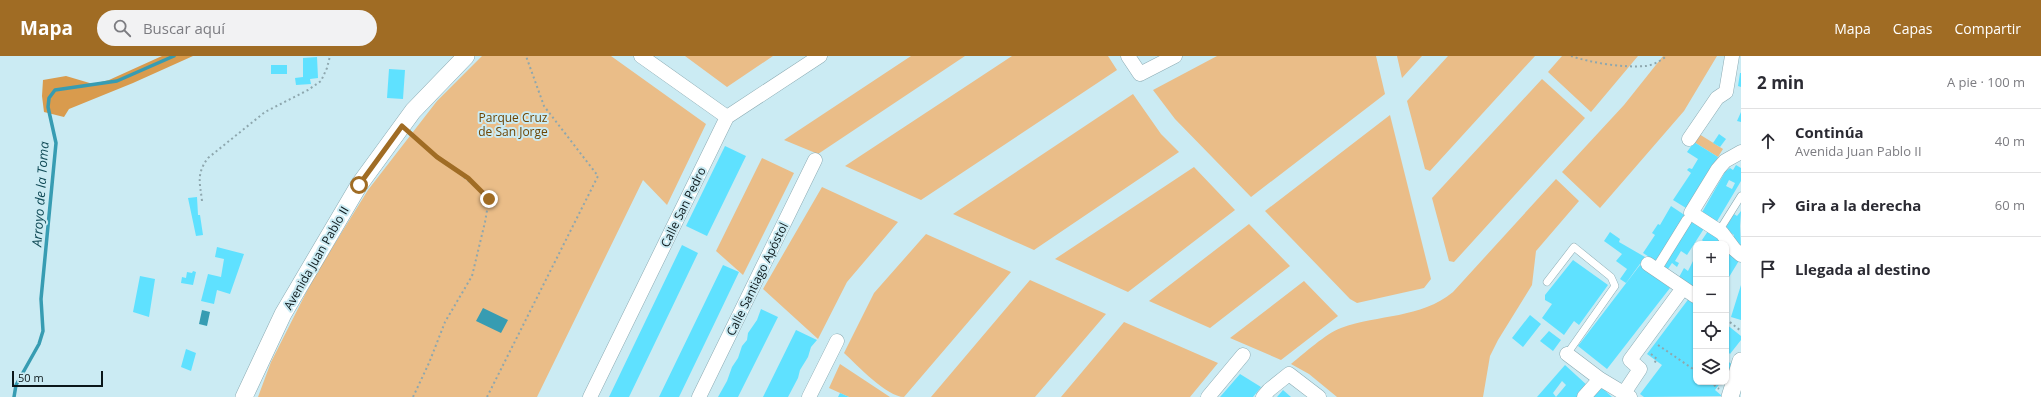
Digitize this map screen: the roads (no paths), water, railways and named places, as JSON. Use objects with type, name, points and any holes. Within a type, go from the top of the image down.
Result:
[{"type":"street","name":"Avenida Juan Pablo II","points":[[244,397],[283,314],[359,185],[413,111],[466,56]]},
{"type":"street","points":[[641,56],[727,117],[820,56]]},
{"type":"street","points":[[1128,56],[1140,74],[1174,56]]},
{"type":"street","points":[[1689,139],[1717,98],[1726,92],[1732,56]]},
{"type":"street","name":"Calle San Pedro","points":[[590,397],[727,117]]},
{"type":"street","points":[[1725,241],[1719,231],[1691,214],[1718,169],[1725,161],[1741,152]]},
{"type":"street","name":"Calle Santiago Apóstol","points":[[699,397],[815,160]]},
{"type":"street","points":[[1687,220],[1652,267],[1693,293]]},
{"type":"street","points":[[1729,247],[1741,255]]},
{"type":"street","points":[[1567,354],[1600,379],[1627,395],[1640,370],[1630,360],[1683,288]]},
{"type":"street","points":[[809,397],[837,341]]},
{"type":"street","points":[[1208,397],[1243,354]]},
{"type":"street","points":[[1725,393],[1741,361]]},
{"type":"street","points":[[1263,397],[1269,390],[1289,374],[1316,396]]},
{"type":"street","points":[[1584,397],[1600,379]]},
{"type":"lane","points":[[1719,231],[1741,196]]},
{"type":"lane","points":[[1547,282],[1574,247],[1611,277],[1615,286],[1567,354]]},
{"type":"water","points":[[483,308],[508,320],[501,333],[476,321]]},
{"type":"water","points":[[202,310],[210,312],[207,326],[199,324]]},
{"type":"waterway","name":"Arroyo de la Toma","points":[[14,397],[16,385],[39,344],[43,331],[41,299],[56,143],[48,107],[49,98],[55,90],[117,81],[174,56]]},
{"type":"park label","name":"Parque Cruz de San Jorge","points":[[513,124]]}]
